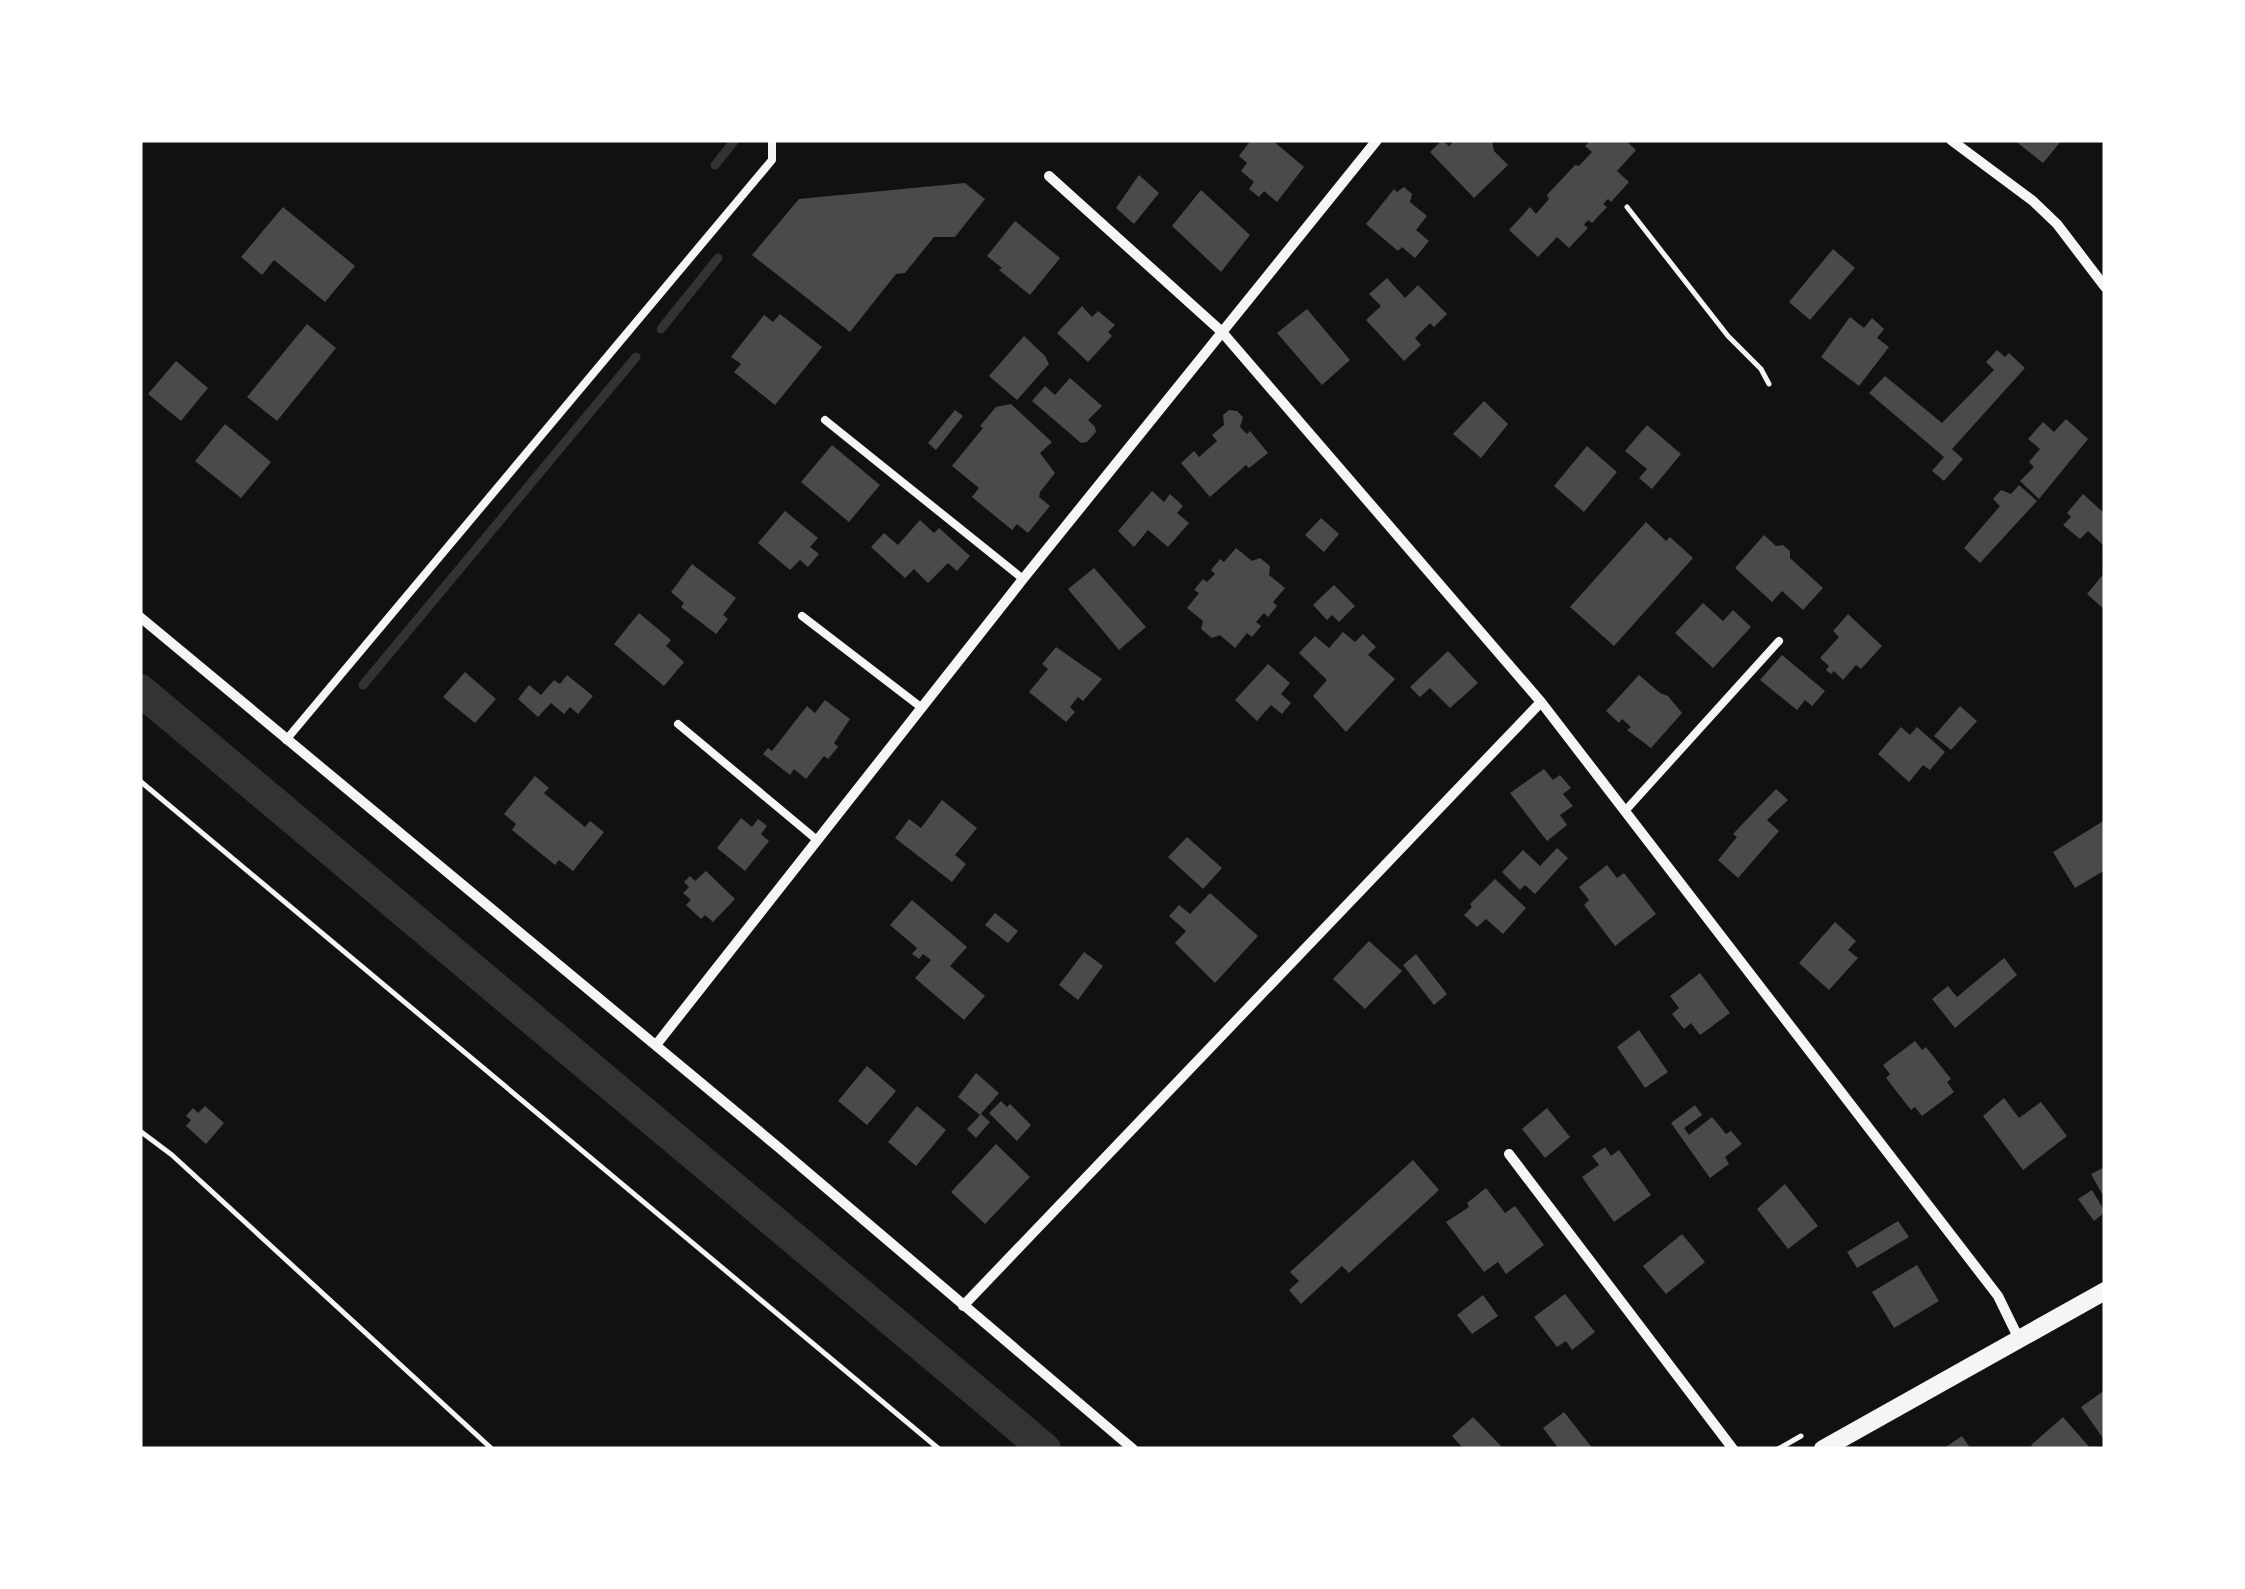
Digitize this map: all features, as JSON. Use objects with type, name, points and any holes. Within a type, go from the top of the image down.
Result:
[{"type":"street","points":[[656,1045],[1023,579],[1377,140]]},
{"type":"street","points":[[1950,140],[2033,201],[2057,224],[2105,287]]},
{"type":"street","points":[[1049,176],[1222,332],[1541,702],[1998,1296],[2020,1339]]},
{"type":"street","points":[[140,617],[1134,1449]]},
{"type":"street","points":[[963,1306],[1541,702]]},
{"type":"street","points":[[1509,1154],[1732,1449]]},
{"type":"street","points":[[1823,1449],[2105,1291]]},
{"type":"lane","points":[[286,740],[772,160],[772,140]]},
{"type":"lane","points":[[825,420],[1023,579]]},
{"type":"lane","points":[[802,616],[922,708]]},
{"type":"lane","points":[[1625,811],[1779,642]]},
{"type":"lane","points":[[678,724],[817,840]]},
{"type":"path","points":[[1627,207],[1728,336],[1761,368],[1769,384]]},
{"type":"path","points":[[140,781],[939,1449]]},
{"type":"path","points":[[140,1131],[172,1155],[492,1449]]},
{"type":"building","points":[[1251,140],[1272,140],[1304,167],[1277,202],[1264,191],[1259,197],[1249,189],[1254,182],[1241,171],[1247,163],[1239,156]]},
{"type":"building","points":[[1442,140],[1449,146],[1455,140],[1492,140],[1494,151],[1508,165],[1474,198],[1430,152]]},
{"type":"building","points":[[1591,140],[1625,140],[1636,150],[1617,171],[1629,182],[1611,202],[1608,199],[1603,204],[1607,207],[1592,223],[1588,220],[1584,225],[1588,228],[1569,248],[1557,237],[1538,257],[1509,230],[1530,207],[1536,214],[1549,199],[1547,195],[1592,152],[1585,146]]},
{"type":"building","points":[[2014,140],[2062,140],[2043,163]]},
{"type":"building","points":[[1139,175],[1159,193],[1134,224],[1116,208]]},
{"type":"building","points":[[965,183],[985,199],[955,237],[934,237],[905,273],[896,274],[850,332],[752,255],[799,199]]},
{"type":"building","points":[[1404,187],[1412,194],[1410,202],[1427,216],[1416,230],[1429,241],[1415,258],[1402,247],[1398,251],[1366,224],[1394,189],[1397,192]]},
{"type":"building","points":[[1201,190],[1250,235],[1221,272],[1172,226]]},
{"type":"building","points":[[283,207],[355,266],[325,302],[274,260],[262,275],[241,257]]},
{"type":"building","points":[[1015,221],[1060,258],[1030,295],[987,256]]},
{"type":"building","points":[[1833,249],[1855,268],[1810,320],[1789,302]]},
{"type":"building","points":[[1387,278],[1405,298],[1418,285],[1447,314],[1415,338],[1421,345],[1404,361],[1366,320],[1381,306],[1369,294]]},
{"type":"building","points":[[1082,306],[1092,317],[1098,311],[1115,325],[1108,332],[1112,336],[1088,362],[1057,333]]},
{"type":"building","points":[[1307,309],[1350,360],[1322,385],[1277,333]]},
{"type":"building","points":[[780,314],[822,347],[775,405],[734,372],[741,364],[731,357],[764,315],[773,322]]},
{"type":"building","points":[[1850,317],[1864,328],[1872,318],[1884,329],[1877,338],[1889,347],[1859,386],[1821,357]]},
{"type":"building","points":[[307,324],[336,348],[277,421],[247,397]]},
{"type":"building","points":[[1024,336],[1049,364],[1017,400],[989,376]]},
{"type":"building","points":[[1997,350],[2005,357],[2009,353],[2025,368],[1952,449],[1963,459],[1944,481],[1932,471],[1944,457],[1869,393],[1885,376],[1942,423],[1994,370],[1986,362]]},
{"type":"building","points":[[176,361],[208,388],[181,421],[148,394]]},
{"type":"building","points":[[1070,378],[1102,406],[1088,420],[1096,432],[1087,442],[1081,443],[1032,401],[1045,386],[1055,395]]},
{"type":"building","points":[[1484,401],[1508,424],[1481,458],[1453,434]]},
{"type":"building","points":[[1011,404],[1052,442],[1040,453],[1055,473],[1039,497],[1050,506],[1028,533],[1017,524],[1012,530],[972,497],[979,488],[952,466],[996,407]]},
{"type":"building","points":[[955,410],[963,416],[936,450],[928,443]]},
{"type":"building","points":[[1229,410],[1243,417],[1240,427],[1247,434],[1250,431],[1268,453],[1249,468],[1246,465],[1210,497],[1181,463],[1194,451],[1199,457],[1217,441],[1212,435],[1224,425],[1223,415]]},
{"type":"building","points":[[2066,419],[2088,439],[2039,499],[2020,481],[2034,467],[2029,462],[2040,449],[2028,439],[2043,422],[2054,432]]},
{"type":"building","points":[[225,424],[271,462],[241,498],[195,461]]},
{"type":"building","points":[[1647,425],[1681,454],[1652,489],[1639,478],[1647,469],[1625,451]]},
{"type":"building","points":[[832,445],[880,485],[849,522],[801,482]]},
{"type":"building","points":[[1587,446],[1617,472],[1584,512],[1554,486]]},
{"type":"building","points":[[2019,485],[2037,501],[1980,563],[1964,548],[2000,506],[1993,499],[2001,490],[2011,494]]},
{"type":"building","points":[[1152,491],[1164,502],[1170,494],[1183,506],[1177,513],[1189,523],[1168,547],[1148,530],[1134,547],[1118,531]]},
{"type":"building","points":[[2083,494],[2105,514],[2103,545],[2088,531],[2080,539],[2063,525],[2071,517],[2067,513]]},
{"type":"building","points":[[785,511],[818,538],[810,547],[819,554],[808,567],[800,560],[790,570],[758,543]]},
{"type":"building","points":[[1321,518],[1339,534],[1324,552],[1305,535]]},
{"type":"building","points":[[920,520],[934,533],[939,528],[970,556],[957,571],[948,563],[928,583],[914,569],[905,578],[871,547],[884,533],[898,545]]},
{"type":"building","points":[[1646,522],[1693,558],[1614,646],[1570,607]]},
{"type":"building","points":[[1764,535],[1776,546],[1783,545],[1790,551],[1790,558],[1823,588],[1803,610],[1782,591],[1772,602],[1735,568]]},
{"type":"building","points":[[1236,548],[1252,561],[1260,558],[1270,566],[1269,575],[1285,588],[1273,602],[1277,606],[1268,617],[1264,613],[1256,622],[1261,626],[1252,637],[1247,633],[1235,648],[1220,635],[1212,638],[1201,629],[1203,621],[1187,608],[1199,593],[1194,590],[1203,579],[1207,582],[1215,574],[1211,570],[1220,559],[1224,562]]},
{"type":"building","points":[[692,564],[736,598],[723,615],[728,619],[716,634],[681,607],[684,603],[671,592]]},
{"type":"building","points":[[1094,568],[1146,627],[1119,650],[1068,589]]},
{"type":"building","points":[[2105,572],[2105,610],[2087,594]]},
{"type":"building","points":[[1334,585],[1355,606],[1339,622],[1332,615],[1327,620],[1313,605]]},
{"type":"building","points":[[1703,603],[1723,621],[1733,610],[1751,627],[1713,668],[1675,633]]},
{"type":"building","points":[[639,613],[671,640],[666,646],[684,662],[664,686],[614,644]]},
{"type":"building","points":[[1848,614],[1882,646],[1861,669],[1856,665],[1843,680],[1834,671],[1831,674],[1826,670],[1829,666],[1820,658],[1839,637],[1833,631]]},
{"type":"building","points":[[1343,632],[1355,642],[1363,634],[1376,647],[1368,655],[1395,679],[1346,732],[1313,696],[1327,680],[1299,653],[1315,636],[1329,648]]},
{"type":"building","points":[[1056,647],[1102,679],[1083,701],[1078,697],[1070,707],[1075,712],[1066,722],[1029,692],[1048,669],[1042,664]]},
{"type":"building","points":[[1448,651],[1478,683],[1450,708],[1430,688],[1420,697],[1410,687]]},
{"type":"building","points":[[1782,655],[1825,691],[1812,706],[1805,700],[1797,710],[1760,680]]},
{"type":"building","points":[[1268,664],[1290,683],[1281,694],[1291,703],[1282,714],[1271,705],[1257,721],[1235,700]]},
{"type":"building","points":[[465,672],[496,699],[475,723],[443,697]]},
{"type":"building","points":[[567,675],[593,696],[578,714],[570,707],[564,714],[551,703],[538,717],[518,699],[529,685],[541,695],[554,680],[560,684]]},
{"type":"building","points":[[1639,675],[1668,696],[1682,713],[1651,748],[1627,730],[1631,727],[1622,719],[1619,723],[1606,711]]},
{"type":"building","points":[[825,700],[850,719],[834,743],[838,747],[828,759],[824,756],[806,779],[794,769],[790,775],[763,754],[768,748],[772,751],[807,706],[815,713]]},
{"type":"building","points":[[1960,706],[1977,721],[1951,750],[1934,736]]},
{"type":"building","points":[[1901,727],[1910,735],[1917,727],[1945,752],[1930,770],[1923,765],[1909,782],[1878,754]]},
{"type":"building","points":[[1544,769],[1553,780],[1560,775],[1571,788],[1563,794],[1573,806],[1560,815],[1567,825],[1547,841],[1510,793]]},
{"type":"building","points":[[535,776],[549,788],[544,793],[585,827],[590,821],[604,832],[573,871],[559,860],[555,865],[512,830],[516,824],[504,814]]},
{"type":"building","points":[[1776,789],[1788,800],[1767,820],[1779,831],[1738,878],[1718,860],[1737,837],[1733,834]]},
{"type":"building","points":[[942,800],[977,828],[955,855],[966,864],[952,882],[895,838],[909,819],[921,828]]},
{"type":"building","points":[[741,818],[752,827],[758,819],[767,826],[761,834],[769,841],[745,871],[717,848]]},
{"type":"building","points":[[2105,820],[2105,870],[2075,888],[2053,852]]},
{"type":"building","points":[[1187,837],[1222,868],[1203,889],[1168,857]]},
{"type":"building","points":[[1557,848],[1568,858],[1535,894],[1525,885],[1520,890],[1502,872],[1523,850],[1540,866]]},
{"type":"building","points":[[1607,865],[1617,878],[1624,873],[1656,914],[1615,946],[1584,905],[1589,900],[1579,887]]},
{"type":"building","points":[[706,871],[735,899],[713,922],[705,915],[701,919],[686,905],[691,900],[683,893],[689,887],[684,882],[690,876],[695,881]]},
{"type":"building","points":[[1495,879],[1526,908],[1503,934],[1486,919],[1477,927],[1464,915]]},
{"type":"building","points":[[1210,893],[1258,936],[1215,983],[1175,943],[1186,931],[1169,916],[1179,905],[1190,914]]},
{"type":"building","points":[[912,900],[967,947],[950,966],[985,996],[964,1020],[915,978],[931,960],[923,954],[919,959],[912,954],[917,948],[890,925]]},
{"type":"building","points":[[995,913],[1018,931],[1008,943],[985,925]]},
{"type":"building","points":[[1835,922],[1856,941],[1848,950],[1858,958],[1829,990],[1799,963]]},
{"type":"building","points":[[1369,941],[1402,971],[1365,1009],[1333,979]]},
{"type":"building","points":[[1084,952],[1103,966],[1078,1000],[1059,985]]},
{"type":"building","points":[[1416,954],[1447,994],[1434,1005],[1403,965]]},
{"type":"building","points":[[2004,958],[2017,975],[1955,1028],[1932,999],[1948,986],[1957,997]]},
{"type":"building","points":[[1700,973],[1730,1013],[1700,1035],[1691,1023],[1684,1029],[1672,1014],[1679,1008],[1670,996]]},
{"type":"building","points":[[1639,1030],[1668,1072],[1645,1088],[1617,1047]]},
{"type":"building","points":[[1915,1041],[1922,1050],[1926,1047],[1951,1079],[1947,1082],[1954,1092],[1922,1116],[1915,1107],[1911,1110],[1886,1078],[1890,1074],[1883,1065]]},
{"type":"building","points":[[867,1066],[896,1091],[867,1125],[838,1101]]},
{"type":"building","points":[[976,1073],[999,1093],[980,1115],[958,1097]]},
{"type":"building","points":[[2004,1098],[2019,1118],[2041,1102],[2067,1136],[2023,1170],[1983,1116]]},
{"type":"building","points":[[1001,1101],[1007,1107],[1010,1104],[1031,1125],[1017,1141],[989,1113]]},
{"type":"building","points":[[1695,1105],[1702,1115],[1684,1128],[1689,1135],[1712,1117],[1726,1134],[1731,1131],[1742,1144],[1725,1157],[1729,1164],[1710,1178],[1671,1123]]},
{"type":"building","points":[[205,1106],[224,1123],[206,1144],[186,1126],[191,1120],[186,1116],[193,1108],[198,1113]]},
{"type":"building","points":[[917,1106],[946,1130],[916,1166],[888,1142]]},
{"type":"building","points":[[1547,1108],[1570,1137],[1545,1158],[1522,1129]]},
{"type":"building","points":[[981,1114],[990,1122],[976,1138],[967,1129]]},
{"type":"building","points":[[996,1144],[1030,1177],[985,1224],[951,1192]]},
{"type":"building","points":[[1605,1147],[1611,1156],[1619,1150],[1651,1195],[1614,1222],[1582,1177],[1599,1165],[1592,1156]]},
{"type":"building","points":[[1413,1160],[1439,1190],[1349,1273],[1342,1266],[1301,1304],[1289,1290],[1299,1281],[1290,1272]]},
{"type":"building","points":[[2105,1167],[2105,1199],[2091,1174]]},
{"type":"building","points":[[1785,1184],[1818,1226],[1788,1249],[1757,1209]]},
{"type":"building","points":[[1486,1188],[1505,1213],[1515,1206],[1544,1245],[1506,1274],[1498,1262],[1484,1272],[1446,1222],[1469,1207],[1467,1203]]},
{"type":"building","points":[[2092,1190],[2105,1212],[2094,1221],[2078,1199]]},
{"type":"building","points":[[1898,1221],[1909,1237],[1857,1268],[1847,1252]]},
{"type":"building","points":[[1682,1234],[1705,1262],[1666,1294],[1643,1266]]},
{"type":"building","points":[[1917,1265],[1939,1301],[1894,1328],[1872,1292]]},
{"type":"building","points":[[1565,1294],[1595,1332],[1572,1350],[1566,1341],[1557,1347],[1534,1317]]},
{"type":"building","points":[[1483,1295],[1498,1316],[1472,1334],[1457,1315]]},
{"type":"building","points":[[2105,1390],[2105,1441],[2081,1407]]},
{"type":"building","points":[[1564,1412],[1593,1449],[1559,1449],[1543,1428]]},
{"type":"building","points":[[1473,1417],[1501,1446],[1464,1449],[1452,1436]]},
{"type":"building","points":[[2063,1417],[2091,1449],[2035,1449],[2031,1445]]},
{"type":"building","points":[[1962,1436],[1971,1449],[1943,1449]]},
{"type":"waterway","points":[[715,165],[735,140]]},
{"type":"waterway","points":[[661,329],[718,258]]},
{"type":"waterway","points":[[363,685],[636,357]]},
{"type":"waterway","points":[[140,690],[1045,1449]]}]
